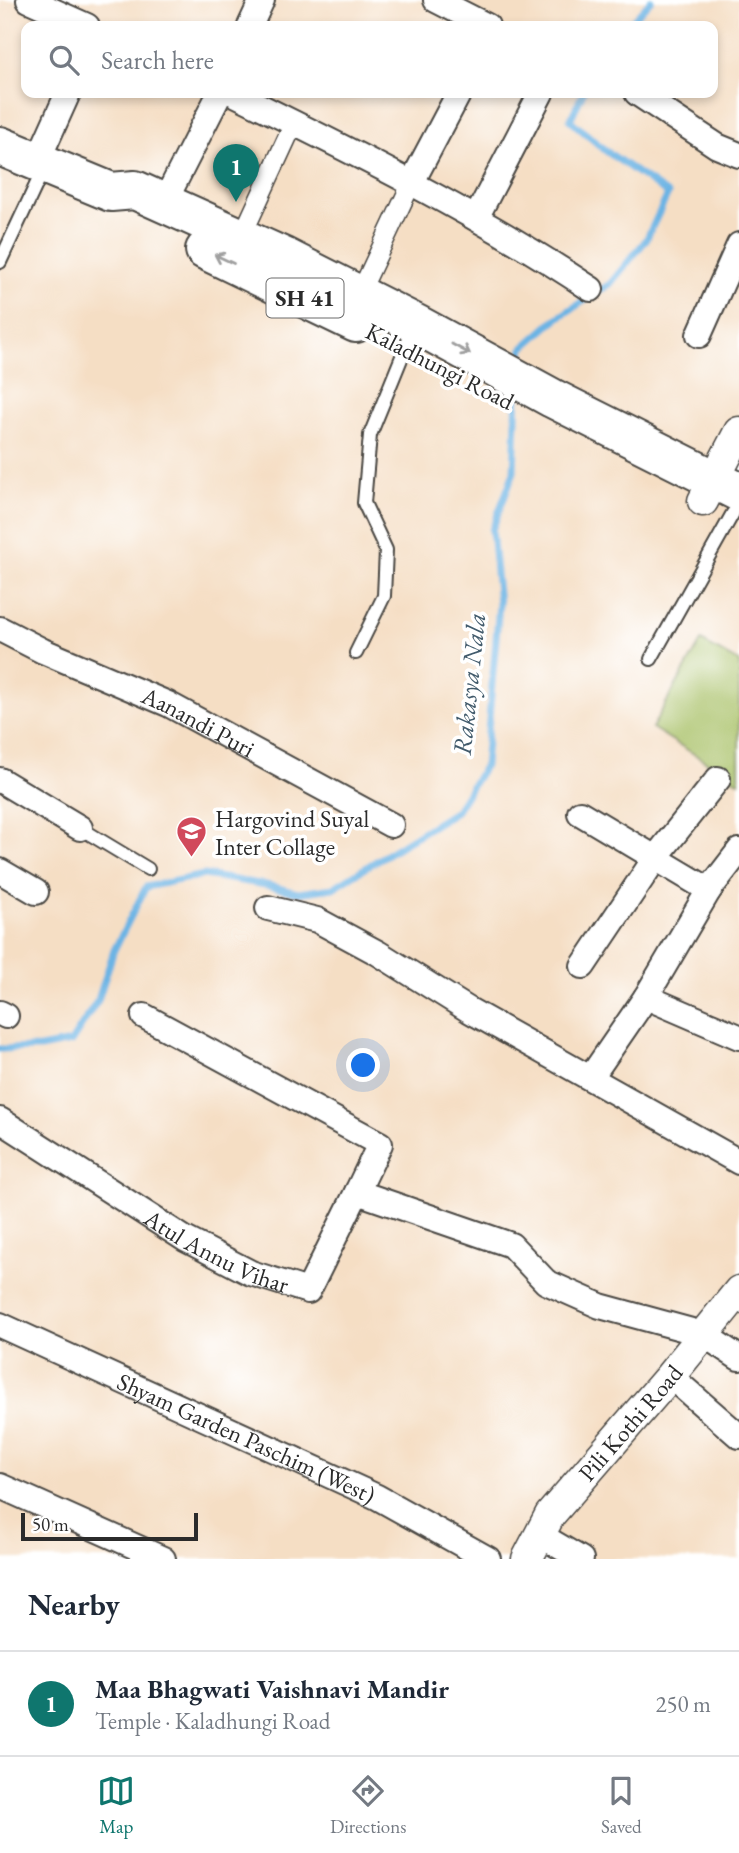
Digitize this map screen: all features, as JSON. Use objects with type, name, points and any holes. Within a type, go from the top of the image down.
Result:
[{"type":"main road","name":"Kaladhungi Road","points":[[0,146],[111,192],[135,191],[242,238],[279,270],[725,500]]},
{"type":"main road","name":"Kaladhungi Road","points":[[111,192],[123,212],[279,270],[359,295],[411,336]]},
{"type":"street","points":[[29,0],[76,21]]},
{"type":"street","points":[[252,21],[262,0]]},
{"type":"street","points":[[436,0],[476,21]]},
{"type":"street","points":[[41,163],[66,98]]},
{"type":"street","points":[[164,203],[217,98]]},
{"type":"street","points":[[244,98],[412,182],[591,289]]},
{"type":"street","points":[[359,295],[412,182],[456,98]]},
{"type":"street","points":[[476,218],[538,98]]},
{"type":"street","points":[[645,98],[717,146],[739,155]]},
{"type":"street","points":[[242,238],[294,122]]},
{"type":"street","points":[[699,335],[739,245]]},
{"type":"street","points":[[725,500],[739,432]]},
{"type":"street","name":"Aanandi Puri","points":[[0,629],[43,651],[167,704],[391,825]]},
{"type":"street","points":[[583,965],[656,858],[718,779]]},
{"type":"street","points":[[0,780],[80,828]]},
{"type":"street","points":[[580,813],[709,890]]},
{"type":"street","points":[[591,1077],[646,997],[709,890],[739,851]]},
{"type":"street","points":[[0,871],[36,892]]},
{"type":"street","points":[[268,908],[317,920],[378,953],[469,1010],[739,1162]]},
{"type":"street","points":[[646,997],[739,1037]]},
{"type":"street","points":[[144,1016],[380,1144],[357,1192],[511,1245],[546,1282],[600,1306],[703,1334],[739,1358]]},
{"type":"street","name":"Atul Annu Vihar","points":[[0,1120],[185,1239],[251,1273],[307,1291],[357,1192]]},
{"type":"street","name":"Pili Kothi Road","points":[[533,1547],[550,1515],[739,1292]]},
{"type":"street","name":"Shyam Garden Paschim (West)","points":[[0,1325],[377,1497],[488,1559]]},
{"type":"street","points":[[670,1376],[739,1436]]},
{"type":"street","points":[[0,1486],[163,1559]]},
{"type":"street","points":[[533,1547],[581,1559]]},
{"type":"lane","points":[[0,262],[41,163]]},
{"type":"lane","points":[[356,653],[384,596],[386,550],[364,503],[370,435],[411,336]]},
{"type":"lane","points":[[651,659],[725,500]]},
{"type":"lane","points":[[80,828],[148,869]]},
{"type":"green space","points":[[701,641],[739,662],[739,782],[652,728]]},
{"type":"waterway","name":"Rakasya Nala","points":[[632,21],[651,0]]},
{"type":"waterway","name":"Rakasya Nala","points":[[520,369],[523,348],[556,319],[610,284],[646,240],[668,194],[606,151],[570,120],[581,98]]},
{"type":"waterway","name":"Rakasya Nala","points":[[0,1049],[40,1048],[71,1042],[98,1000],[114,950],[146,887],[204,875],[298,893],[333,888],[456,811],[485,765],[499,604],[492,530],[514,472],[517,391]]},
{"type":"place","name":"Maa Bhagwati Vaishnavi Mandir","points":[[236,202]]},
{"type":"place","name":"Hargovind Suyal Inter Collage","points":[[192,859]]}]
